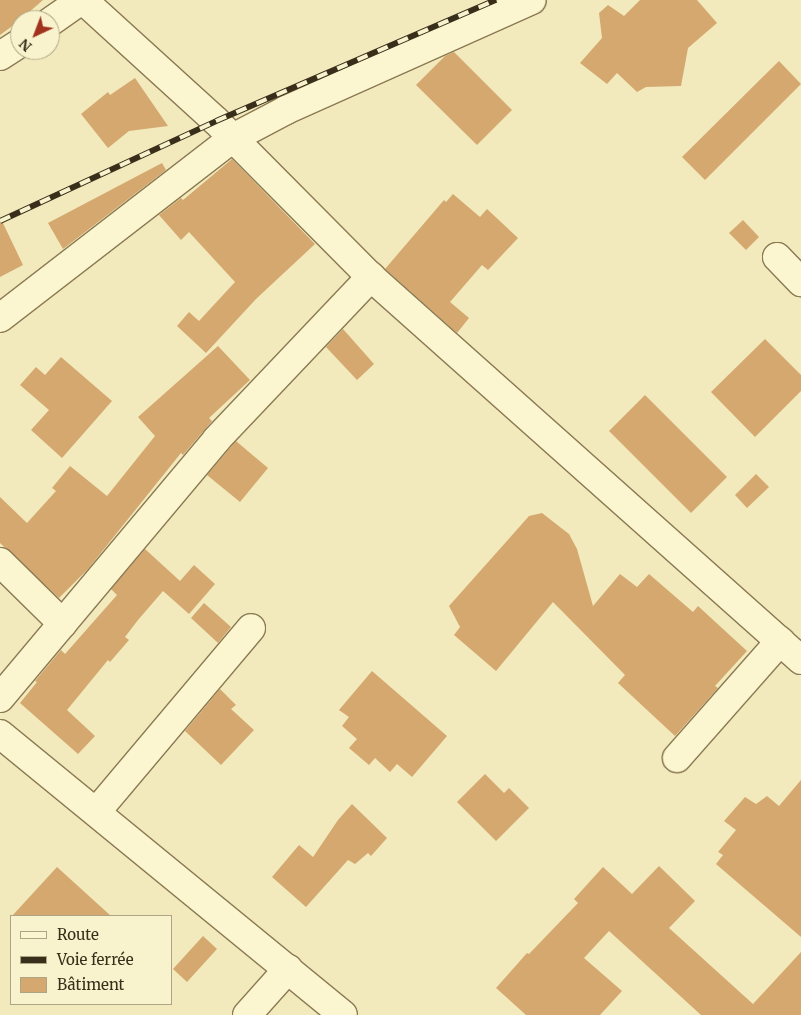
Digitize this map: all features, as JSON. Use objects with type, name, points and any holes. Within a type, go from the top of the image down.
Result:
[{"type":"street","points":[[60,15],[83,0],[233,138],[371,277],[801,660]]},
{"type":"street","points":[[0,318],[233,138],[286,110],[532,0]]},
{"type":"street","points":[[777,257],[801,282]]},
{"type":"street","points":[[0,698],[217,439],[371,277]]},
{"type":"street","points":[[0,562],[63,624]]},
{"type":"street","points":[[97,811],[251,628]]},
{"type":"street","points":[[677,758],[780,641]]},
{"type":"street","points":[[0,734],[97,811],[343,1015]]},
{"type":"street","points":[[247,1015],[288,969]]},
{"type":"building","points":[[0,0],[43,0],[32,10],[10,10],[10,28],[0,35]]},
{"type":"building","points":[[640,0],[697,0],[717,23],[688,48],[681,86],[646,87],[637,92],[617,73],[607,84],[580,63],[602,38],[599,13],[608,5],[624,16]]},
{"type":"building","points":[[454,52],[512,110],[477,145],[416,85],[445,56]]},
{"type":"building","points":[[779,61],[801,84],[705,180],[682,157]]},
{"type":"building","points":[[135,78],[168,126],[129,131],[108,148],[81,114],[108,92],[110,95]]},
{"type":"building","points":[[232,159],[315,244],[256,299],[206,353],[177,326],[189,312],[199,321],[235,282],[189,232],[181,240],[159,215],[181,198],[183,200]]},
{"type":"building","points":[[162,163],[166,170],[63,249],[48,223]]},
{"type":"building","points":[[453,194],[480,217],[487,209],[518,238],[488,270],[482,265],[450,302],[469,318],[457,333],[385,269],[444,200],[446,202]]},
{"type":"building","points":[[0,217],[23,265],[0,277]]},
{"type":"building","points":[[743,220],[759,237],[746,250],[729,233]]},
{"type":"building","points":[[343,329],[374,364],[357,380],[326,347]]},
{"type":"building","points":[[765,339],[801,375],[801,391],[755,437],[711,392]]},
{"type":"building","points":[[218,346],[250,380],[209,418],[212,421],[183,455],[181,453],[88,569],[59,598],[0,543],[0,497],[27,523],[56,491],[52,488],[70,466],[107,496],[155,436],[138,417]]},
{"type":"building","points":[[61,357],[112,401],[62,458],[31,430],[49,410],[20,385],[36,367],[45,375]]},
{"type":"building","points":[[645,395],[727,477],[691,513],[609,431]]},
{"type":"building","points":[[236,441],[268,468],[240,502],[207,475]]},
{"type":"building","points":[[756,474],[769,487],[747,508],[735,495]]},
{"type":"building","points":[[542,513],[569,534],[577,549],[593,606],[620,574],[637,587],[649,574],[693,612],[698,606],[747,651],[715,686],[718,688],[675,736],[618,683],[625,675],[553,602],[496,671],[454,635],[460,627],[449,606],[529,516]]},
{"type":"building","points":[[145,549],[180,581],[194,565],[215,584],[189,614],[163,591],[138,620],[125,637],[129,640],[110,662],[108,660],[67,710],[95,736],[78,754],[20,703],[37,682],[35,681],[61,650],[65,654],[117,595],[111,589]]},
{"type":"building","points":[[204,603],[231,627],[218,643],[191,618]]},
{"type":"building","points":[[372,671],[447,736],[412,777],[397,764],[390,772],[375,758],[369,765],[349,748],[357,739],[342,726],[349,717],[339,710]]},
{"type":"building","points":[[220,689],[236,705],[231,709],[254,730],[221,765],[185,731]]},
{"type":"building","points":[[485,774],[504,793],[509,788],[529,808],[496,841],[457,802]]},
{"type":"building","points":[[801,780],[801,937],[716,864],[723,855],[718,852],[736,830],[724,821],[745,797],[756,804],[767,796],[779,806]]},
{"type":"building","points":[[352,804],[387,838],[371,856],[368,853],[355,864],[348,860],[306,907],[272,877],[299,845],[313,857],[338,820]]},
{"type":"building","points":[[659,866],[695,901],[669,928],[753,1004],[801,952],[801,1015],[701,1015],[609,931],[584,958],[622,991],[600,1015],[526,1015],[496,988],[527,953],[529,954],[578,903],[574,899],[603,867],[632,894]]},
{"type":"building","points":[[57,867],[110,915],[13,915]]},
{"type":"building","points":[[203,936],[217,949],[187,982],[173,969]]},
{"type":"railway","points":[[0,221],[216,121],[496,0]]}]
